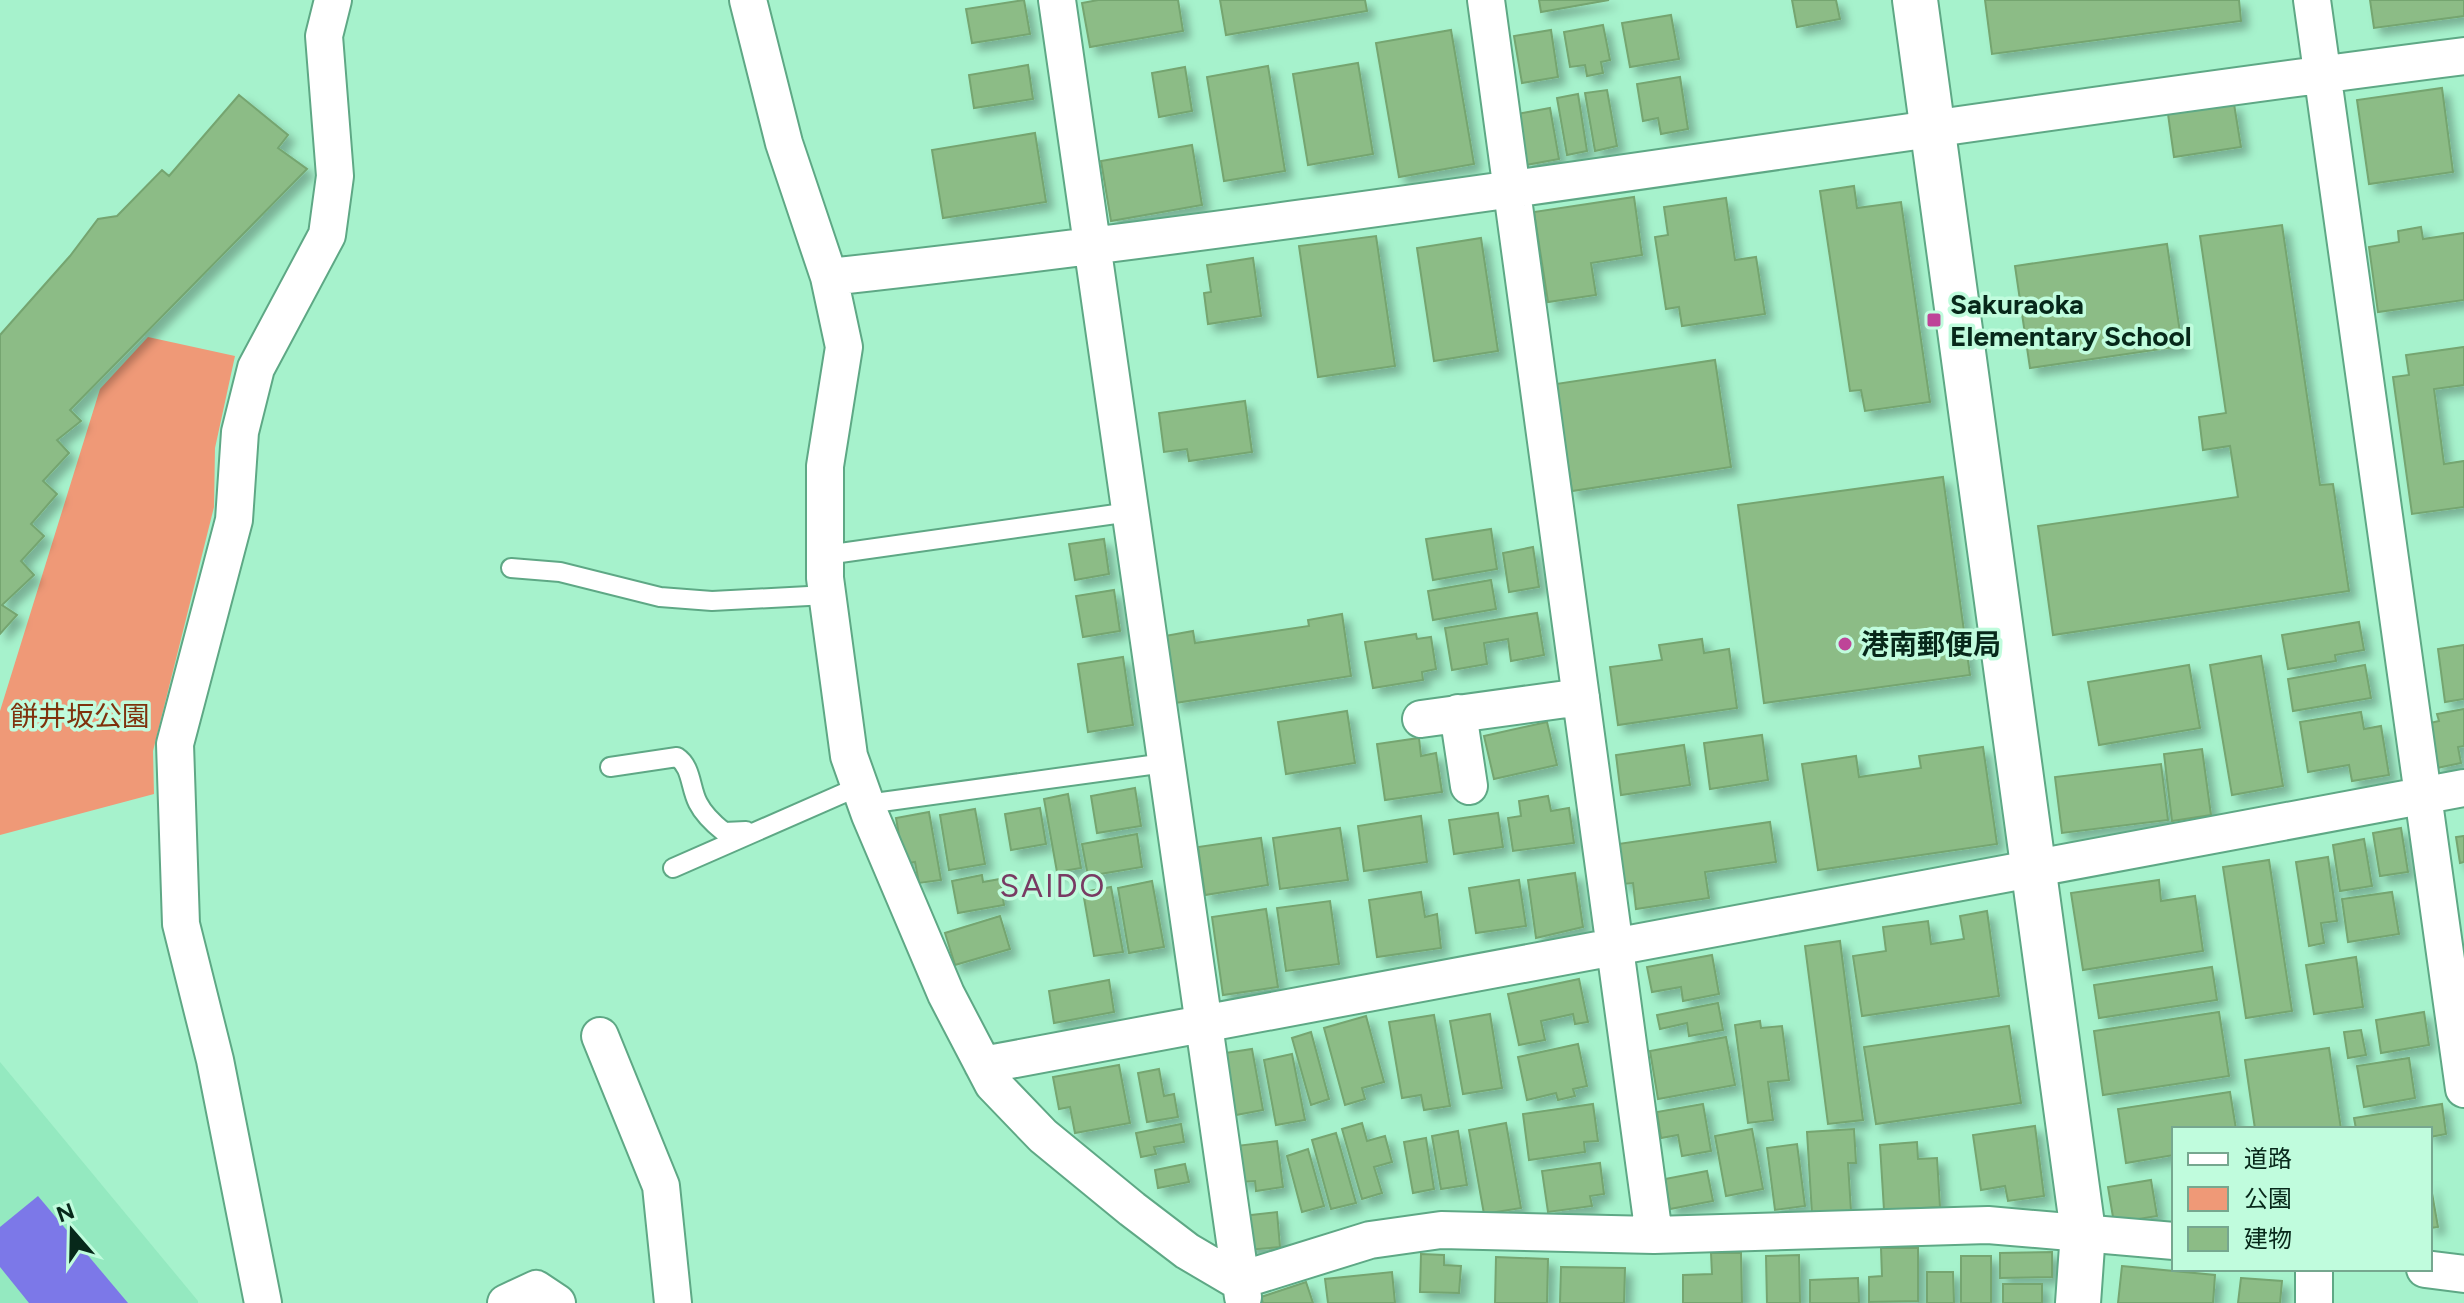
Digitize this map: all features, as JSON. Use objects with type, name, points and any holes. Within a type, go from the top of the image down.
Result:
[{"type":"street","points":[[263,1303],[215,1060],[181,924],[175,744],[234,520],[240,432],[256,368],[327,235],[335,176],[324,36],[333,0]]},
{"type":"street","points":[[748,0],[784,143],[829,277],[844,347],[825,466],[826,555],[827,595],[849,756],[946,994],[993,1084],[1043,1136],[1241,1292]]},
{"type":"street","points":[[1057,0],[1241,1292]]},
{"type":"street","points":[[1486,0],[1654,1235]]},
{"type":"street","points":[[1915,0],[2031,871],[2083,1232],[2078,1303]]},
{"type":"street","points":[[2312,0],[2464,1089]]},
{"type":"street","points":[[829,277],[1094,248],[1512,192],[1932,128],[2464,56]]},
{"type":"street","points":[[1421,719],[1581,697]]},
{"type":"street","points":[[1458,713],[1469,786]]},
{"type":"street","points":[[983,1065],[2464,788]]},
{"type":"street","points":[[600,1036],[661,1186],[673,1303]]},
{"type":"street","points":[[1241,1292],[1370,1240],[1441,1230],[1654,1235],[1988,1225],[2172,1241]]},
{"type":"street","points":[[2432,1270],[2464,1274]]},
{"type":"street","points":[[2314,1271],[2314,1303]]},
{"type":"street","points":[[506,1303],[536,1289],[557,1303]]},
{"type":"lane","points":[[826,555],[1130,512]]},
{"type":"lane","points":[[511,568],[560,572],[660,597],[712,601],[827,595]]},
{"type":"lane","points":[[610,767],[677,757],[685,762],[698,803],[712,823],[724,832],[752,831]]},
{"type":"lane","points":[[673,868],[752,831],[864,795],[1165,763]]},
{"type":"shaded area","points":[[0,1062],[198,1301],[198,1303],[0,1303]]},
{"type":"shaded area","points":[[38,1196],[128,1303],[29,1303],[0,1267],[0,1227]]},
{"type":"green space","name":"餅井坂公園","points":[[148,337],[235,356],[215,448],[214,507],[153,751],[154,794],[0,835],[0,711],[100,389]]},
{"type":"building","points":[[1024,0],[1030,34],[972,43],[966,9]]},
{"type":"building","points":[[1098,0],[1178,0],[1183,31],[1090,47],[1082,3]]},
{"type":"building","points":[[1220,0],[1365,0],[1367,11],[1226,35]]},
{"type":"building","points":[[1539,0],[1609,0],[1541,12]]},
{"type":"building","points":[[1792,0],[1836,0],[1840,19],[1797,27]]},
{"type":"building","points":[[1985,0],[2239,0],[2241,21],[1992,54]]},
{"type":"building","points":[[2370,0],[2464,0],[2464,16],[2374,28]]},
{"type":"building","points":[[1671,15],[1679,59],[1630,67],[1622,23]]},
{"type":"building","points":[[1603,25],[1610,60],[1601,62],[1603,73],[1587,76],[1585,65],[1570,67],[1564,32]]},
{"type":"building","points":[[1451,30],[1474,164],[1399,177],[1376,43]]},
{"type":"building","points":[[1551,30],[1558,77],[1522,83],[1514,36]]},
{"type":"building","points":[[1358,63],[1373,154],[1308,165],[1293,74]]},
{"type":"building","points":[[1028,65],[1033,99],[974,108],[969,75]]},
{"type":"building","points":[[1268,66],[1285,171],[1224,181],[1207,77]]},
{"type":"building","points":[[1185,67],[1192,111],[1159,117],[1152,73]]},
{"type":"building","points":[[1680,77],[1688,129],[1661,134],[1658,118],[1643,121],[1637,84]]},
{"type":"building","points":[[2442,88],[2453,172],[2369,184],[2357,100]]},
{"type":"building","points":[[1607,90],[1617,146],[1595,151],[1585,93]]},
{"type":"building","points":[[1578,94],[1587,151],[1567,155],[1557,98]]},
{"type":"building","points":[[239,95],[288,135],[278,148],[307,169],[70,410],[81,421],[57,440],[69,453],[43,481],[57,494],[31,524],[44,536],[21,561],[34,575],[2,605],[17,615],[0,634],[0,335],[70,256],[98,219],[117,216],[162,170],[169,176]]},
{"type":"building","points":[[2234,104],[2241,147],[2174,157],[2168,114]]},
{"type":"building","points":[[1550,108],[1559,159],[1526,165],[1517,114]]},
{"type":"building","points":[[1035,133],[1046,202],[943,218],[932,150]]},
{"type":"building","points":[[1192,145],[1202,205],[1111,221],[1101,161]]},
{"type":"building","points":[[1854,186],[1857,208],[1901,202],[1930,402],[1865,411],[1861,390],[1850,391],[1820,191]]},
{"type":"building","points":[[1634,197],[1642,255],[1591,263],[1596,295],[1548,302],[1534,212]]},
{"type":"building","points":[[1726,198],[1735,260],[1756,257],[1765,314],[1682,326],[1679,307],[1666,309],[1655,237],[1668,235],[1664,207]]},
{"type":"building","points":[[2282,225],[2320,485],[2333,484],[2349,591],[2053,635],[2038,526],[2238,497],[2230,446],[2203,450],[2199,417],[2226,413],[2200,236]]},
{"type":"building","points":[[2421,227],[2423,239],[2464,233],[2464,300],[2378,312],[2369,247],[2399,242],[2398,231]]},
{"type":"building","points":[[1376,236],[1395,366],[1318,377],[1299,246]]},
{"type":"building","points":[[1481,238],[1498,351],[1434,361],[1417,248]]},
{"type":"building","points":[[2167,244],[2182,346],[2030,368],[2015,266]]},
{"type":"building","points":[[1253,258],[1261,316],[1208,324],[1204,293],[1211,292],[1207,265]]},
{"type":"building","points":[[2464,347],[2464,385],[2434,389],[2444,464],[2464,461],[2464,507],[2412,514],[2393,377],[2409,375],[2406,355]]},
{"type":"building","points":[[1715,360],[1731,467],[1572,491],[1556,384]]},
{"type":"building","points":[[1245,401],[1252,452],[1189,461],[1187,449],[1164,452],[1159,413]]},
{"type":"building","points":[[1943,477],[1970,675],[1764,703],[1738,505]]},
{"type":"building","points":[[1491,529],[1497,569],[1433,580],[1426,539]]},
{"type":"building","points":[[1104,539],[1109,574],[1075,580],[1069,544]]},
{"type":"building","points":[[1533,547],[1539,587],[1509,592],[1503,553]]},
{"type":"building","points":[[1491,580],[1496,609],[1433,620],[1428,591]]},
{"type":"building","points":[[1114,590],[1120,631],[1083,637],[1076,596]]},
{"type":"building","points":[[1537,613],[1544,655],[1511,661],[1508,639],[1484,643],[1487,664],[1452,670],[1445,628]]},
{"type":"building","points":[[1342,614],[1351,676],[1175,703],[1165,636],[1193,631],[1195,643],[1309,626],[1308,620]]},
{"type":"building","points":[[2359,622],[2364,650],[2335,655],[2336,661],[2288,669],[2282,635]]},
{"type":"building","points":[[1416,634],[1417,639],[1431,637],[1436,669],[1422,672],[1423,680],[1373,688],[1365,642]]},
{"type":"building","points":[[1702,639],[1704,653],[1729,649],[1737,708],[1618,725],[1610,667],[1662,660],[1659,645]]},
{"type":"building","points":[[2464,645],[2464,699],[2445,702],[2438,649]]},
{"type":"building","points":[[2261,656],[2283,786],[2232,795],[2210,665]]},
{"type":"building","points":[[1123,657],[1133,725],[1088,732],[1078,664]]},
{"type":"building","points":[[2189,665],[2200,728],[2099,745],[2088,682]]},
{"type":"building","points":[[2365,665],[2371,698],[2293,711],[2288,679]]},
{"type":"building","points":[[2464,709],[2464,746],[2458,747],[2461,763],[2437,768],[2430,723],[2439,721],[2437,714]]},
{"type":"building","points":[[1347,711],[1355,763],[1286,774],[1278,722]]},
{"type":"building","points":[[2361,712],[2364,729],[2381,726],[2389,775],[2352,781],[2349,765],[2308,772],[2300,722]]},
{"type":"building","points":[[1547,722],[1557,765],[1494,779],[1484,736]]},
{"type":"building","points":[[1762,735],[1768,780],[1710,789],[1704,743]]},
{"type":"building","points":[[1419,738],[1421,756],[1436,753],[1442,792],[1385,800],[1377,744]]},
{"type":"building","points":[[1684,745],[1690,785],[1621,795],[1616,755]]},
{"type":"building","points":[[1983,747],[1997,844],[1818,870],[1802,764],[1856,756],[1859,777],[1921,768],[1919,756]]},
{"type":"building","points":[[2202,749],[2211,815],[2172,821],[2164,754]]},
{"type":"building","points":[[2161,764],[2168,820],[2062,833],[2055,777]]},
{"type":"building","points":[[1135,788],[1141,826],[1097,833],[1091,796]]},
{"type":"building","points":[[1068,794],[1081,868],[1057,872],[1044,799]]},
{"type":"building","points":[[1548,796],[1551,811],[1569,808],[1574,843],[1513,851],[1508,818],[1521,816],[1519,801]]},
{"type":"building","points":[[1040,808],[1046,844],[1011,850],[1005,814]]},
{"type":"building","points":[[975,809],[985,864],[949,870],[940,815]]},
{"type":"building","points":[[929,812],[941,880],[919,883],[915,862],[904,864],[896,818]]},
{"type":"building","points":[[1498,813],[1503,847],[1454,854],[1449,820]]},
{"type":"building","points":[[1421,816],[1427,862],[1364,871],[1358,826]]},
{"type":"building","points":[[1770,822],[1776,862],[1705,872],[1709,898],[1636,909],[1633,883],[1623,884],[1618,844]]},
{"type":"building","points":[[1340,828],[1348,880],[1280,889],[1273,838]]},
{"type":"building","points":[[2401,828],[2408,872],[2380,876],[2373,833]]},
{"type":"building","points":[[1137,834],[1142,867],[1088,876],[1082,844]]},
{"type":"building","points":[[2464,836],[2464,862],[2460,863],[2456,837]]},
{"type":"building","points":[[1261,838],[1268,885],[1205,895],[1198,847]]},
{"type":"building","points":[[2364,839],[2372,886],[2340,891],[2333,845]]},
{"type":"building","points":[[2328,857],[2337,921],[2321,923],[2324,943],[2309,946],[2296,862]]},
{"type":"building","points":[[2269,860],[2292,1011],[2246,1018],[2223,867]]},
{"type":"building","points":[[1575,873],[1583,927],[1536,938],[1528,880]]},
{"type":"building","points":[[982,875],[983,882],[1000,879],[1004,905],[958,913],[952,881]]},
{"type":"building","points":[[1519,880],[1526,926],[1476,933],[1469,888]]},
{"type":"building","points":[[2159,880],[2161,901],[2195,896],[2203,951],[2083,970],[2071,893]]},
{"type":"building","points":[[1152,881],[1164,947],[1129,953],[1118,888]]},
{"type":"building","points":[[1111,887],[1123,952],[1094,956],[1083,892]]},
{"type":"building","points":[[1421,892],[1425,917],[1437,914],[1441,948],[1377,957],[1369,900]]},
{"type":"building","points":[[2392,892],[2399,934],[2348,942],[2342,899]]},
{"type":"building","points":[[1330,901],[1339,964],[1286,971],[1277,908]]},
{"type":"building","points":[[1266,909],[1278,987],[1223,995],[1212,917]]},
{"type":"building","points":[[1987,911],[1999,996],[1862,1016],[1853,956],[1886,951],[1883,927],[1928,921],[1931,944],[1964,939],[1960,916]]},
{"type":"building","points":[[1000,916],[1010,949],[955,965],[945,933]]},
{"type":"building","points":[[1840,941],[1863,1120],[1828,1124],[1805,946]]},
{"type":"building","points":[[1712,955],[1719,994],[1683,1001],[1681,987],[1652,992],[1647,967]]},
{"type":"building","points":[[2356,957],[2363,1007],[2314,1014],[2306,965]]},
{"type":"building","points":[[2212,967],[2217,1000],[2099,1018],[2094,985]]},
{"type":"building","points":[[1579,979],[1588,1022],[1575,1024],[1573,1014],[1541,1021],[1545,1040],[1519,1045],[1508,994]]},
{"type":"building","points":[[1109,980],[1114,1012],[1054,1023],[1049,991]]},
{"type":"building","points":[[1718,1003],[1723,1030],[1689,1036],[1687,1023],[1660,1029],[1657,1015]]},
{"type":"building","points":[[2219,1012],[2229,1076],[2103,1095],[2094,1031]]},
{"type":"building","points":[[2424,1012],[2429,1045],[2381,1053],[2376,1020]]},
{"type":"building","points":[[1490,1014],[1502,1088],[1463,1094],[1450,1021]]},
{"type":"building","points":[[1434,1015],[1450,1106],[1424,1110],[1421,1095],[1402,1098],[1389,1022]]},
{"type":"building","points":[[1366,1016],[1384,1082],[1362,1088],[1365,1099],[1345,1105],[1324,1028]]},
{"type":"building","points":[[1760,1021],[1761,1028],[1782,1026],[1789,1080],[1768,1082],[1773,1120],[1748,1123],[1735,1025]]},
{"type":"building","points":[[2009,1026],[2021,1103],[1876,1124],[1864,1047]]},
{"type":"building","points":[[2361,1030],[2366,1055],[2348,1058],[2344,1032]]},
{"type":"building","points":[[1311,1032],[1329,1099],[1311,1105],[1292,1038]]},
{"type":"building","points":[[1726,1037],[1735,1085],[1658,1099],[1650,1051]]},
{"type":"building","points":[[1578,1044],[1587,1086],[1573,1089],[1575,1096],[1558,1100],[1556,1093],[1527,1100],[1518,1057]]},
{"type":"building","points":[[2329,1048],[2341,1127],[2255,1127],[2245,1060]]},
{"type":"building","points":[[1252,1049],[1263,1110],[1236,1115],[1225,1053]]},
{"type":"building","points":[[1292,1054],[1305,1120],[1276,1125],[1264,1060]]},
{"type":"building","points":[[2409,1058],[2415,1098],[2364,1107],[2357,1066]]},
{"type":"building","points":[[1119,1065],[1130,1123],[1075,1133],[1070,1107],[1059,1109],[1053,1077]]},
{"type":"building","points":[[1159,1069],[1164,1096],[1174,1094],[1178,1117],[1147,1122],[1138,1073]]},
{"type":"building","points":[[2230,1092],[2236,1127],[2172,1127],[2172,1155],[2126,1163],[2118,1109]]},
{"type":"building","points":[[1593,1104],[1598,1141],[1584,1142],[1585,1152],[1529,1160],[1523,1114]]},
{"type":"building","points":[[1703,1104],[1711,1151],[1682,1156],[1678,1135],[1661,1138],[1657,1112]]},
{"type":"building","points":[[2442,1104],[2446,1134],[2432,1137],[2432,1127],[2356,1127],[2354,1118]]},
{"type":"building","points":[[1362,1123],[1367,1141],[1385,1136],[1392,1162],[1374,1167],[1382,1193],[1362,1199],[1342,1129]]},
{"type":"building","points":[[1506,1123],[1521,1208],[1484,1214],[1469,1130]]},
{"type":"building","points":[[1181,1124],[1184,1142],[1154,1147],[1156,1154],[1141,1157],[1136,1133]]},
{"type":"building","points":[[2035,1126],[2044,1196],[2008,1201],[2005,1186],[1981,1190],[1973,1135]]},
{"type":"building","points":[[1752,1129],[1763,1189],[1726,1196],[1715,1136]]},
{"type":"building","points":[[1854,1129],[1856,1163],[1848,1163],[1851,1211],[1812,1214],[1807,1132]]},
{"type":"building","points":[[1458,1131],[1467,1185],[1441,1189],[1432,1136]]},
{"type":"building","points":[[1336,1133],[1356,1203],[1331,1209],[1312,1140]]},
{"type":"building","points":[[1426,1138],[1434,1189],[1413,1193],[1404,1142]]},
{"type":"building","points":[[1277,1141],[1283,1187],[1256,1191],[1255,1181],[1240,1182],[1236,1146]]},
{"type":"building","points":[[1917,1142],[1918,1159],[1937,1158],[1940,1207],[1884,1210],[1880,1145]]},
{"type":"building","points":[[1797,1144],[1805,1206],[1775,1210],[1767,1148]]},
{"type":"building","points":[[1308,1149],[1324,1206],[1302,1212],[1287,1156]]},
{"type":"building","points":[[1600,1163],[1604,1194],[1590,1196],[1592,1206],[1548,1212],[1542,1171]]},
{"type":"building","points":[[1185,1164],[1189,1182],[1158,1188],[1155,1170]]},
{"type":"building","points":[[1707,1171],[1713,1201],[1670,1209],[1665,1179]]},
{"type":"building","points":[[2151,1180],[2157,1216],[2114,1223],[2108,1187]]},
{"type":"building","points":[[2432,1193],[2438,1227],[2432,1228]]},
{"type":"building","points":[[1277,1212],[1280,1247],[1247,1250],[1243,1216]]},
{"type":"building","points":[[1881,1248],[1918,1248],[1918,1301],[1869,1302],[1869,1277],[1882,1276]]},
{"type":"building","points":[[2052,1252],[2052,1277],[2000,1278],[2000,1253]]},
{"type":"building","points":[[1711,1253],[1741,1253],[1742,1303],[1683,1303],[1683,1275],[1712,1274]]},
{"type":"building","points":[[1421,1254],[1444,1255],[1444,1265],[1461,1266],[1459,1293],[1420,1292]]},
{"type":"building","points":[[1799,1255],[1800,1303],[1767,1303],[1766,1256]]},
{"type":"building","points":[[1961,1256],[1991,1256],[1991,1303],[1961,1303]]},
{"type":"building","points":[[1496,1257],[1548,1259],[1547,1303],[1495,1303]]},
{"type":"building","points":[[2122,1266],[2215,1275],[2213,1303],[2118,1303]]},
{"type":"building","points":[[1561,1267],[1625,1268],[1624,1303],[1560,1303]]},
{"type":"building","points":[[1392,1272],[1395,1303],[1328,1303],[1325,1279]]},
{"type":"building","points":[[1927,1272],[1953,1272],[1954,1303],[1927,1303]]},
{"type":"building","points":[[1858,1278],[1859,1303],[1810,1303],[1810,1280]]},
{"type":"building","points":[[2241,1278],[2282,1281],[2280,1303],[2238,1303]]},
{"type":"building","points":[[1306,1282],[1313,1303],[1263,1303],[1261,1297]]},
{"type":"building","points":[[2003,1284],[2042,1284],[2042,1303],[2003,1303]]},
{"type":"place","name":"Sakuraoka Elementary School","points":[[1934,320]]},
{"type":"place","name":"港南郵便局","points":[[1845,644]]},
{"type":"district","name":"SAIDO","points":[[1053,886]]}]
